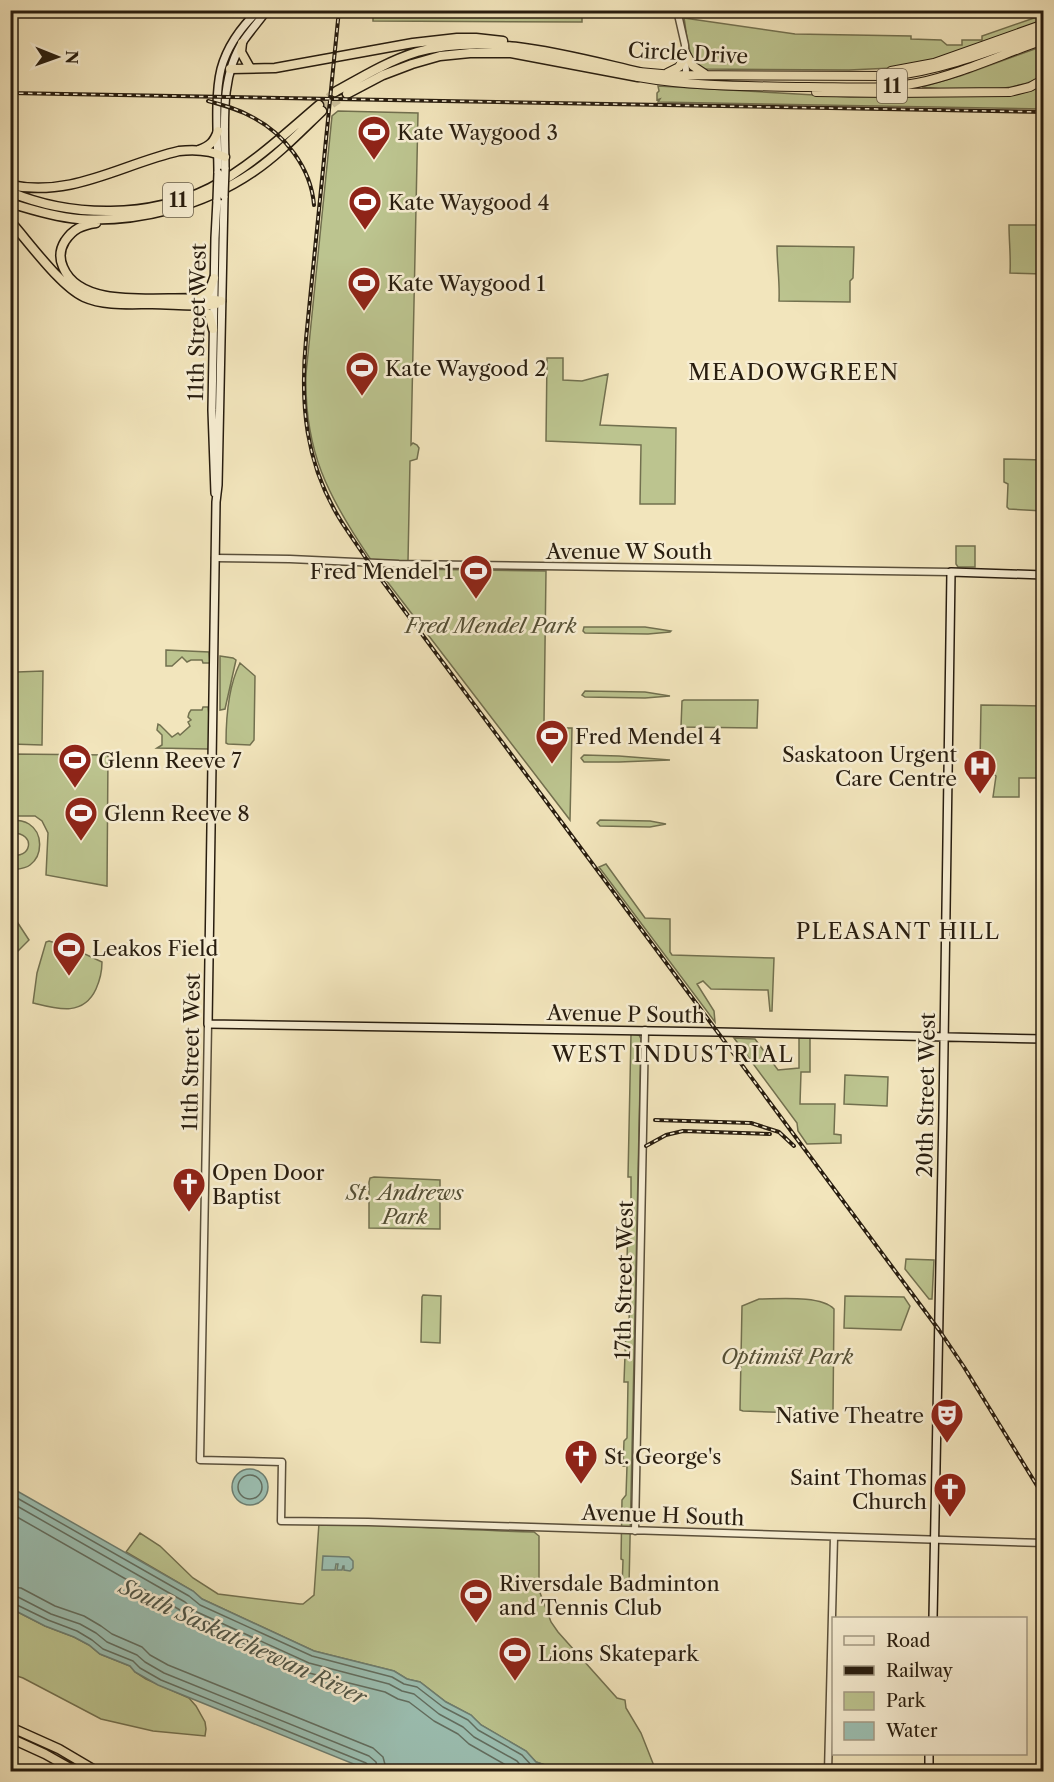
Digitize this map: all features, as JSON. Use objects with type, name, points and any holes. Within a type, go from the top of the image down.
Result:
[{"type":"highway","points":[[860,75],[897,71],[934,63],[1044,24]]},
{"type":"highway","name":"Circle Drive","points":[[347,94],[383,75],[412,64],[440,56],[476,52],[512,53],[638,74],[891,76],[936,69],[1044,32]]},
{"type":"highway","points":[[230,69],[274,68],[413,43],[457,38],[496,40],[527,47]]},
{"type":"highway","name":"Circle Drive","points":[[335,92],[366,74],[417,52],[461,46],[527,47],[676,83],[734,86],[880,87],[905,85],[947,75],[1044,40]]},
{"type":"highway","points":[[242,43],[241,52],[250,68]]},
{"type":"highway","points":[[664,74],[673,72],[679,67],[686,54]]},
{"type":"highway","points":[[686,54],[693,66],[708,75]]},
{"type":"highway","points":[[638,74],[678,79],[686,74],[697,80],[824,83],[880,87]]},
{"type":"highway","points":[[734,86],[832,93],[1010,92],[1030,87],[1044,79]]},
{"type":"highway","name":"11","points":[[10,192],[74,210],[116,211],[179,200],[210,188],[246,165],[321,108],[260,166],[239,181],[203,199],[153,213],[103,219],[56,216],[10,203]]},
{"type":"highway","points":[[10,185],[40,189],[69,186],[172,152],[208,147],[214,142],[218,131]]},
{"type":"highway","points":[[198,150],[222,155]]},
{"type":"highway","points":[[129,217],[80,226],[71,233],[61,251],[61,264],[70,278],[88,291],[103,295],[199,302],[209,314],[213,328]]},
{"type":"highway","points":[[10,221],[63,282],[85,297],[110,303],[216,302]]},
{"type":"highway","points":[[199,302],[209,292],[214,278]]},
{"type":"highway","points":[[10,1727],[59,1749],[98,1772]]},
{"type":"highway","points":[[10,1738],[77,1772]]},
{"type":"main road","name":"11th Street West","points":[[222,155],[218,131],[218,94],[222,69],[228,51],[239,33],[259,10]]},
{"type":"main road","name":"11th Street West","points":[[208,1024],[218,486],[216,302],[221,171],[230,69],[242,43],[267,10]]},
{"type":"main road","name":"11th Street West","points":[[216,502],[213,486],[212,439],[213,328],[220,198]]},
{"type":"main road","name":"Avenue W South","points":[[951,572],[1044,574]]},
{"type":"main road","name":"20th Street West","points":[[933,1617],[951,572]]},
{"type":"main road","name":"Avenue P South","points":[[208,1024],[645,1030],[1044,1039]]},
{"type":"main road","points":[[929,1755],[929,1772]]},
{"type":"street","points":[[677,10],[686,54],[686,74]]},
{"type":"street","name":"Avenue W South","points":[[215,558],[418,564],[951,572]]},
{"type":"street","name":"11th Street West","points":[[208,1024],[200,1460],[282,1462],[281,1521]]},
{"type":"street","name":"17th Street West","points":[[635,1531],[645,1030]]},
{"type":"street","name":"Avenue H South","points":[[281,1521],[1044,1543]]},
{"type":"street","points":[[828,1772],[834,1537]]},
{"type":"green space","points":[[373,10],[582,11],[582,22],[373,21]]},
{"type":"green space","points":[[684,18],[795,34],[911,36],[911,39],[941,40],[947,45],[962,45],[962,40],[982,40],[982,36],[1034,18],[1044,20],[940,58],[892,68],[849,70],[702,69],[693,59]]},
{"type":"green space","points":[[1043,46],[1043,75],[1032,81],[985,90],[922,87],[963,75]]},
{"type":"green space","points":[[1044,84],[1043,109],[658,102],[660,99],[657,100],[658,86],[850,97],[1018,94]]},
{"type":"green space","points":[[338,111],[418,113],[411,445],[413,443],[419,448],[417,459],[410,461],[408,561],[371,560],[331,494],[314,450],[309,427],[306,374],[332,116]]},
{"type":"green space","points":[[1009,225],[1043,225],[1043,274],[1010,273]]},
{"type":"green space","points":[[777,246],[854,247],[850,302],[779,301]]},
{"type":"green space","points":[[547,358],[563,358],[563,380],[582,381],[608,374],[600,425],[676,428],[675,504],[640,504],[641,445],[546,441]]},
{"type":"green space","points":[[1004,459],[1043,460],[1043,511],[1007,507],[1008,484],[1004,482]]},
{"type":"green space","points":[[956,546],[975,546],[975,567],[958,567]]},
{"type":"green space","name":"Fred Mendel Park","points":[[376,567],[546,571],[544,722],[549,728],[572,728],[570,820]]},
{"type":"green space","points":[[584,627],[645,627],[671,631],[648,634],[585,633]]},
{"type":"green space","points":[[11,648],[17,648],[17,672],[43,671],[42,745],[11,744]]},
{"type":"green space","points":[[166,650],[209,652],[210,663],[203,663],[202,660],[187,662],[182,657],[172,666],[166,666]]},
{"type":"green space","points":[[220,656],[236,660],[225,709],[220,710]]},
{"type":"green space","points":[[240,663],[255,676],[254,740],[250,745],[226,743],[228,702]]},
{"type":"green space","points":[[585,691],[645,692],[670,696],[585,697],[582,695]]},
{"type":"green space","points":[[758,700],[757,728],[681,727],[682,701]]},
{"type":"green space","points":[[981,705],[1043,706],[1043,778],[1019,778],[1019,797],[993,797],[996,776],[980,764]]},
{"type":"green space","points":[[203,707],[208,707],[213,746],[208,749],[157,748],[162,745],[162,735],[157,730],[158,724],[172,737],[178,733],[180,735],[190,726],[188,722],[191,720],[188,717],[191,710],[202,710]]},
{"type":"green space","points":[[11,754],[108,755],[107,886],[46,875],[48,833],[42,821],[35,816],[11,816]]},
{"type":"green space","points":[[584,755],[670,760],[584,762],[581,758]]},
{"type":"green space","points":[[11,820],[22,821],[34,828],[40,844],[37,856],[30,865],[12,870],[11,854],[23,854],[27,850],[28,841],[20,834],[12,833],[11,835]]},
{"type":"green space","points":[[600,820],[650,821],[666,824],[650,827],[600,826],[597,823]]},
{"type":"green space","points":[[606,864],[645,918],[670,919],[670,952],[672,955],[774,958],[772,1011],[770,1011],[768,990],[711,989],[703,981],[697,984],[714,1011],[715,1022],[599,867]]},
{"type":"green space","points":[[10,911],[29,940],[11,958],[10,958]]},
{"type":"green space","name":"Leakos Field","points":[[46,942],[72,948],[102,962],[96,989],[84,1004],[69,1009],[60,1009],[33,1003],[37,973]]},
{"type":"green space","points":[[631,1034],[639,1035],[641,1039],[629,1586],[622,1589],[622,1500],[626,1495],[627,1466],[623,1466],[624,1441],[627,1438],[628,1382],[624,1382],[626,1328],[629,1327],[630,1269],[627,1264],[628,1211],[631,1211],[631,1177],[628,1177]]},
{"type":"green space","points":[[734,1038],[755,1039],[778,1070],[799,1068],[799,1038],[810,1038],[810,1072],[801,1072],[800,1104],[835,1104],[834,1134],[841,1135],[841,1143],[807,1144],[798,1131],[797,1123]]},
{"type":"green space","points":[[845,1075],[888,1077],[887,1106],[844,1104]]},
{"type":"green space","name":"St. Andrews Park","points":[[370,1178],[440,1180],[440,1229],[369,1228],[369,1182]]},
{"type":"green space","points":[[906,1259],[934,1260],[932,1299],[929,1299],[905,1269]]},
{"type":"green space","points":[[423,1295],[441,1296],[440,1343],[421,1342]]},
{"type":"green space","points":[[845,1296],[904,1297],[910,1306],[901,1330],[844,1328]]},
{"type":"green space","name":"Optimist Park","points":[[759,1299],[810,1300],[834,1309],[833,1412],[831,1414],[740,1410],[742,1306]]},
{"type":"green space","points":[[319,1523],[534,1532],[539,1536],[539,1590],[551,1622],[617,1698],[625,1700],[626,1708],[641,1733],[656,1771],[552,1771],[536,1762],[526,1751],[481,1725],[471,1715],[446,1702],[420,1682],[407,1679],[394,1671],[314,1651],[202,1599],[193,1591],[126,1552],[140,1533],[160,1546],[193,1578],[218,1594],[303,1604],[314,1595]]},
{"type":"green space","points":[[10,1608],[45,1626],[74,1637],[100,1654],[130,1666],[146,1679],[189,1698],[205,1722],[205,1736],[153,1731],[101,1719],[11,1674]]},
{"type":"water","points":[[250,1469],[263,1474],[268,1487],[263,1500],[250,1505],[237,1500],[232,1487],[237,1474]]},
{"type":"water","name":"South Saskatchewan River","points":[[10,1487],[193,1591],[202,1599],[314,1651],[394,1671],[407,1679],[420,1682],[446,1702],[471,1715],[481,1725],[526,1751],[536,1762],[552,1771],[371,1771],[158,1685],[135,1672],[130,1666],[100,1654],[74,1637],[45,1626],[10,1608]]},
{"type":"water","points":[[323,1556],[349,1557],[353,1561],[353,1568],[350,1571],[344,1570],[343,1566],[342,1570],[337,1570],[338,1564],[336,1564],[335,1570],[322,1570]]},
{"type":"tunnel","points":[[319,105],[335,92]]},
{"type":"tunnel","points":[[322,111],[347,94]]},
{"type":"railway","points":[[339,10],[304,363],[308,433],[313,455],[329,499],[369,563],[939,1330],[1044,1497]]},
{"type":"railway","points":[[10,93],[1044,112]]},
{"type":"railway","points":[[208,101],[236,109],[264,124],[275,133],[302,165],[312,191],[314,205]]},
{"type":"railway","points":[[655,1120],[751,1123],[779,1132],[794,1146]]},
{"type":"railway","points":[[646,1146],[666,1135],[683,1131],[770,1134]]},
{"type":"place","name":"Kate Waygood 3","points":[[374,161]]},
{"type":"place","name":"Kate Waygood 4","points":[[365,231]]},
{"type":"place","name":"Kate Waygood 1","points":[[364,312]]},
{"type":"place","name":"Kate Waygood 2","points":[[362,397]]},
{"type":"place","name":"Fred Mendel 1","points":[[476,600]]},
{"type":"place","name":"Fred Mendel 4","points":[[552,765]]},
{"type":"place","name":"Glenn Reeve 7","points":[[75,789]]},
{"type":"place","name":"Saskatoon Urgent Care Centre","points":[[980,795]]},
{"type":"place","name":"Glenn Reeve 8","points":[[81,842]]},
{"type":"place","name":"Leakos Field","points":[[69,977]]},
{"type":"place","name":"Open Door Baptist","points":[[189,1213]]},
{"type":"place","name":"Native Theatre","points":[[947,1444]]},
{"type":"place","name":"St. George's","points":[[581,1485]]},
{"type":"place","name":"Saint Thomas Church","points":[[950,1518]]},
{"type":"place","name":"Riversdale Badminton and Tennis Club","points":[[476,1624]]},
{"type":"place","name":"Lions Skatepark","points":[[515,1682]]},
{"type":"district","name":"MEADOWGREEN","points":[[794,372]]},
{"type":"district","name":"PLEASANT HILL","points":[[898,931]]},
{"type":"district","name":"WEST INDUSTRIAL","points":[[673,1054]]}]
